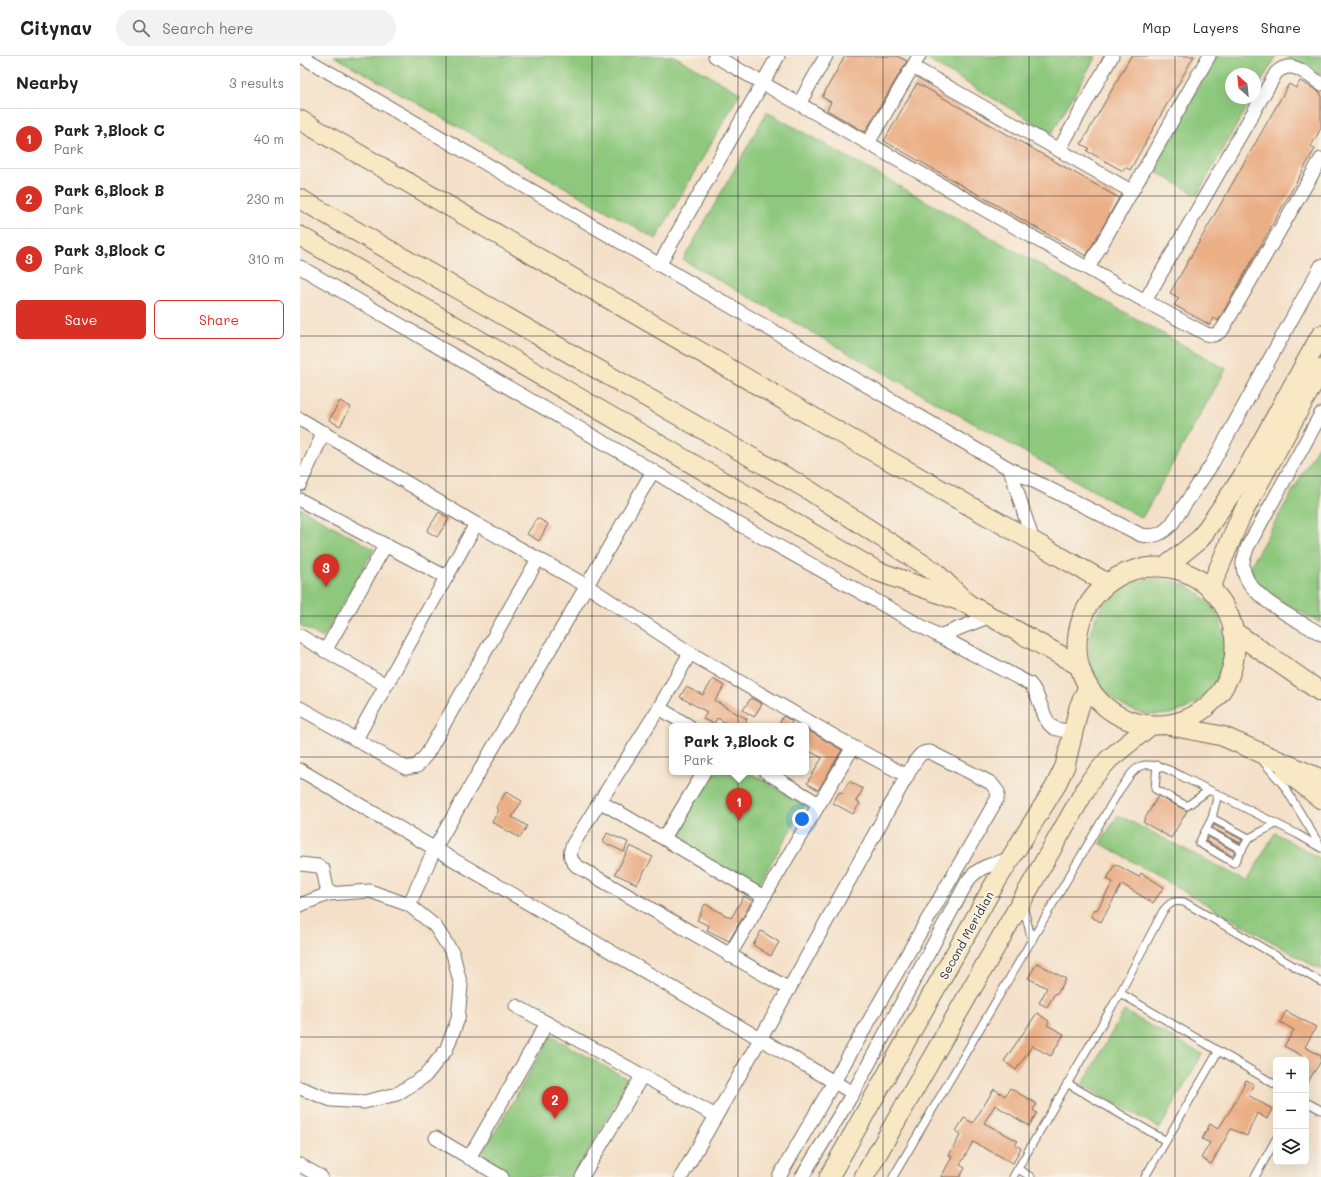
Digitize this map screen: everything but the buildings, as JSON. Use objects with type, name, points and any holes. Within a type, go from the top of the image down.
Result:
[{"type":"main road","points":[[300,120],[837,431],[1107,583]]},
{"type":"main road","points":[[300,199],[807,488],[935,572],[968,604]]},
{"type":"main road","points":[[300,236],[877,571],[968,604],[1078,665]]},
{"type":"main road","points":[[1164,567],[1200,539],[1243,476],[1321,335]]},
{"type":"main road","points":[[1210,589],[1240,516],[1321,369]]},
{"type":"main road","points":[[864,1177],[1075,805],[1100,768],[1158,724],[1191,716],[1211,701],[1226,683],[1234,663],[1236,649],[1233,631],[1230,617],[1221,600],[1210,589],[1192,576],[1164,567],[1146,567],[1125,573],[1107,583],[1092,598],[1079,625],[1076,645],[1078,665],[1093,695],[1110,710],[1121,717],[1141,724],[1158,724],[1222,736],[1321,779]]},
{"type":"main road","points":[[1233,631],[1321,692]]},
{"type":"main road","name":"Second Meridian","points":[[830,1177],[1010,859],[1062,775],[1080,707],[1088,687]]},
{"type":"main road","points":[[1259,752],[1321,799]]},
{"type":"street","points":[[301,56],[1010,469],[1130,531],[1141,535],[1154,536],[1163,533],[1171,525],[1212,464],[1321,266]]},
{"type":"street","points":[[715,56],[731,60],[763,83],[799,104],[1206,334],[1218,334],[1222,330],[1321,159]]},
{"type":"street","points":[[659,265],[778,56]]},
{"type":"street","points":[[799,104],[826,56]]},
{"type":"street","points":[[1059,150],[1112,56]]},
{"type":"street","points":[[1088,268],[1209,56]]},
{"type":"street","points":[[868,143],[916,61],[1059,150],[1131,191]]},
{"type":"street","points":[[1146,301],[1276,73],[1282,67],[1288,65],[1295,67],[1321,84]]},
{"type":"street","points":[[300,267],[653,471],[735,522],[939,636],[1030,684],[1036,690],[1047,721],[1050,725],[1073,732]]},
{"type":"street","points":[[1321,414],[1248,548],[1243,564],[1254,592],[1263,600],[1321,634]]},
{"type":"street","points":[[300,419],[476,524],[587,586],[690,653],[853,747],[908,776]]},
{"type":"street","points":[[300,484],[324,432]]},
{"type":"street","points":[[1010,469],[1032,541]]},
{"type":"street","points":[[409,905],[435,848],[653,471]]},
{"type":"street","points":[[300,500],[446,577]]},
{"type":"street","points":[[1240,516],[1271,507]]},
{"type":"street","points":[[356,739],[476,524]]},
{"type":"street","points":[[325,651],[385,546]]},
{"type":"street","points":[[300,708],[406,768],[417,766],[426,754],[538,559]]},
{"type":"street","points":[[939,636],[991,616]]},
{"type":"street","points":[[300,636],[386,685]]},
{"type":"street","points":[[690,653],[659,708],[601,802],[573,844],[570,852],[571,861],[729,956],[789,989]]},
{"type":"street","points":[[659,708],[684,723]]},
{"type":"street","points":[[729,956],[853,747]]},
{"type":"street","points":[[681,1177],[789,989],[919,756],[925,752],[930,752],[991,783],[998,792],[997,799],[779,1177]]},
{"type":"street","points":[[300,770],[853,1093]]},
{"type":"street","points":[[664,838],[702,775]]},
{"type":"street","points":[[771,775],[819,804]]},
{"type":"street","points":[[601,802],[764,898]]},
{"type":"street","points":[[802,1177],[853,1093],[973,873],[988,865],[1010,859]]},
{"type":"street","points":[[300,864],[318,866],[323,869],[328,894]]},
{"type":"street","points":[[300,905],[328,894],[370,891],[409,905],[435,926],[453,954],[461,986],[458,1020],[446,1050],[425,1076],[396,1094],[364,1102],[331,1100],[300,1088]]},
{"type":"street","points":[[516,1006],[716,1116]]},
{"type":"street","points":[[469,1158],[547,1023]]},
{"type":"street","points":[[582,1177],[642,1076]]},
{"type":"street","points":[[436,1138],[502,1177]]},
{"type":"street","points":[[300,1165],[321,1177]]},
{"type":"lane","points":[[1259,752],[1284,786],[1321,848]]},
{"type":"lane","points":[[893,1177],[1119,791],[1134,770],[1145,765],[1157,765],[1218,794],[1321,848]]},
{"type":"lane","points":[[1157,765],[1155,789],[1187,806],[1209,790]]},
{"type":"lane","points":[[1218,794],[1212,818],[1199,843],[1228,860],[1234,863],[1249,838],[1276,824]]},
{"type":"lane","points":[[1212,818],[1249,838]]},
{"type":"lane","points":[[1206,830],[1242,850]]},
{"type":"lane","points":[[1022,898],[1032,941]]},
{"type":"lane","points":[[1014,1177],[1120,993],[1163,911],[1169,904],[1176,901],[1184,902],[1321,982]]},
{"type":"lane","points":[[1120,993],[1273,1083]]},
{"type":"lane","points":[[1145,1177],[1218,1052]]},
{"type":"lane","points":[[1067,1083],[1166,1141]]},
{"type":"lane","points":[[1309,1104],[1321,1110]]},
{"type":"lane","points":[[1255,1177],[1273,1144]]},
{"type":"lane","points":[[1018,1169],[1031,1177]]},
{"type":"green space","points":[[334,56],[674,56],[740,93],[656,239]]},
{"type":"green space","points":[[927,56],[1096,56],[1052,133],[926,59]]},
{"type":"green space","points":[[1216,56],[1276,56],[1261,82],[1261,68],[1225,68],[1225,104],[1249,104],[1197,195],[1151,169]]},
{"type":"green space","points":[[1285,56],[1321,56],[1321,76]]},
{"type":"green space","points":[[767,112],[1226,369],[1142,518],[683,260]]},
{"type":"green space","points":[[1321,441],[1321,623],[1292,608],[1269,593],[1254,578],[1251,570],[1253,561]]},
{"type":"green space","points":[[300,508],[374,549],[323,638],[300,625]]},
{"type":"green space","points":[[1157,579],[1183,584],[1205,599],[1220,621],[1225,647],[1220,673],[1205,695],[1183,710],[1157,715],[1131,710],[1109,695],[1094,673],[1089,647],[1094,621],[1109,599],[1131,584]]},
{"type":"green space","points":[[710,775],[754,775],[805,805],[757,887],[673,838]]},
{"type":"green space","points":[[1118,815],[1247,881],[1275,833],[1321,859],[1321,970],[1100,843]]},
{"type":"green space","points":[[1124,1011],[1202,1054],[1160,1128],[1082,1085]]},
{"type":"green space","points":[[551,1036],[629,1080],[573,1177],[514,1177],[480,1158]]},
{"type":"place","name":"Park 3,Block C","points":[[326,587]]},
{"type":"place","name":"Park 7,Block C","points":[[739,821]]},
{"type":"place","name":"Park 6,Block B","points":[[555,1119]]}]
